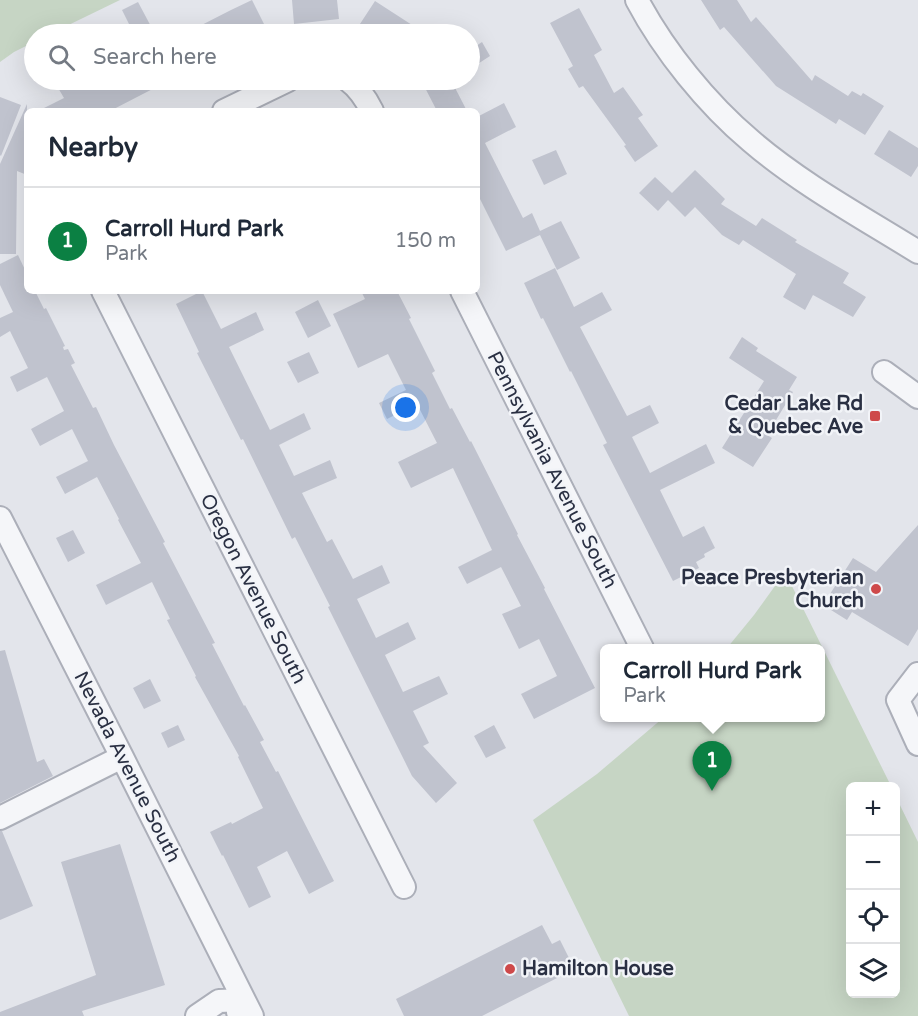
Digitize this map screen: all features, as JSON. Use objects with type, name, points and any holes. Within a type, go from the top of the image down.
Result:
[{"type":"street","points":[[637,0],[670,51],[710,102],[751,141],[784,167],[918,252]]},
{"type":"street","points":[[230,108],[267,90]]},
{"type":"street","points":[[359,90],[370,108]]},
{"type":"street","name":"Oregon Avenue South","points":[[105,294],[404,887]]},
{"type":"street","name":"Pennsylvania Avenue South","points":[[464,294],[640,644]]},
{"type":"street","points":[[884,372],[918,397]]},
{"type":"street","name":"Nevada Avenue South","points":[[0,518],[7,551],[122,757],[244,1010]]},
{"type":"street","points":[[918,674],[898,700],[918,744]]},
{"type":"street","points":[[0,818],[122,757]]},
{"type":"street","points":[[197,1016],[219,1001],[244,1010]]},
{"type":"green space","points":[[0,0],[120,0],[71,24],[24,24],[24,47],[0,62]]},
{"type":"green space","points":[[785,572],[821,644],[730,644],[754,615]]},
{"type":"green space","points":[[825,653],[889,782],[846,782],[846,998],[900,998],[900,805],[918,842],[918,1016],[629,1016],[533,820],[597,774],[658,722],[825,722]]},
{"type":"building","points":[[252,0],[264,24],[204,24]]},
{"type":"building","points":[[292,0],[337,0],[339,19],[294,24]]},
{"type":"building","points":[[701,0],[737,0],[751,22],[756,17],[812,81],[815,75],[848,96],[852,91],[861,96],[863,93],[884,106],[865,135],[839,119],[836,124],[776,86],[724,27],[720,30]]},
{"type":"building","points":[[375,1],[411,24],[360,24]]},
{"type":"building","points":[[138,2],[150,24],[129,24],[122,10]]},
{"type":"building","points":[[579,8],[602,50],[594,55],[614,93],[623,87],[643,115],[638,118],[658,146],[635,162],[624,146],[626,145],[583,86],[579,88],[568,69],[573,66],[550,23]]},
{"type":"building","points":[[482,42],[490,56],[480,62],[480,43]]},
{"type":"building","points":[[59,90],[151,90],[116,108],[44,108],[64,98]]},
{"type":"building","points":[[426,90],[456,90],[465,108],[435,108]]},
{"type":"building","points":[[0,97],[21,105],[1,156],[0,155]]},
{"type":"building","points":[[504,103],[516,127],[485,143],[523,218],[532,213],[540,231],[561,221],[580,258],[557,270],[540,235],[506,251],[480,199],[480,115]]},
{"type":"building","points":[[24,111],[24,174],[17,171],[16,254],[0,254],[0,164]]},
{"type":"building","points":[[889,130],[918,148],[918,166],[911,177],[874,154]]},
{"type":"building","points":[[556,150],[567,174],[544,185],[532,160]]},
{"type":"building","points":[[695,170],[725,199],[721,204],[756,226],[762,218],[797,240],[795,242],[849,273],[843,283],[866,297],[853,317],[813,295],[805,310],[783,297],[796,274],[743,240],[739,245],[722,235],[695,207],[685,217],[668,200],[658,211],[639,193],[655,177],[672,193]]},
{"type":"building","points":[[18,255],[24,268],[24,294],[36,294],[65,346],[64,350],[68,349],[75,363],[71,365],[93,408],[96,407],[165,542],[163,543],[215,643],[212,644],[264,740],[260,742],[276,772],[278,771],[334,881],[309,894],[287,851],[257,867],[271,897],[249,908],[210,832],[263,808],[239,756],[195,677],[167,620],[170,619],[152,582],[106,605],[96,585],[141,563],[97,477],[65,494],[56,477],[88,461],[72,429],[40,446],[31,429],[64,411],[47,377],[17,392],[10,377],[28,368],[10,331],[0,337],[0,318],[13,312],[0,285],[0,264]]},
{"type":"building","points":[[555,268],[574,307],[602,292],[612,310],[580,327],[627,416],[650,405],[659,423],[632,437],[650,473],[706,444],[715,463],[660,490],[683,537],[704,526],[715,548],[696,562],[699,568],[673,581],[603,445],[607,443],[571,371],[543,318],[541,319],[524,283]]},
{"type":"building","points":[[196,294],[204,294],[221,329],[256,312],[264,330],[229,347],[270,430],[304,413],[311,429],[279,445],[294,476],[330,460],[337,478],[302,493],[327,542],[332,539],[353,579],[382,565],[390,583],[357,599],[376,638],[408,622],[416,639],[385,655],[403,692],[439,676],[448,694],[413,711],[429,743],[423,746],[457,783],[436,803],[412,776],[295,537],[292,539],[243,439],[241,440],[197,353],[199,352],[176,304]]},
{"type":"building","points":[[362,294],[399,294],[435,371],[432,373],[450,409],[452,408],[471,441],[595,688],[534,719],[521,694],[557,676],[539,639],[519,649],[502,614],[521,606],[501,567],[467,584],[458,567],[492,550],[453,468],[411,488],[398,462],[437,443],[417,404],[387,419],[379,403],[406,390],[388,354],[358,368],[333,314],[365,299]]},
{"type":"building","points":[[318,300],[331,326],[308,338],[295,312]]},
{"type":"building","points":[[742,337],[758,348],[756,351],[797,377],[789,390],[793,392],[767,435],[772,438],[753,467],[722,448],[764,381],[729,358]]},
{"type":"building","points":[[309,352],[319,373],[298,383],[287,362]]},
{"type":"building","name":"Peace Presbyterian Church","points":[[918,525],[918,629],[908,646],[852,612],[847,620],[823,605],[853,558],[876,572]]},
{"type":"building","points":[[73,530],[85,553],[68,562],[56,538]]},
{"type":"building","points":[[5,650],[37,762],[44,759],[53,776],[0,803],[0,651]]},
{"type":"building","points":[[150,679],[161,701],[144,709],[133,688]]},
{"type":"building","points":[[178,725],[185,740],[168,748],[161,733]]},
{"type":"building","points":[[494,725],[506,748],[486,758],[474,736]]},
{"type":"building","points":[[0,831],[2,831],[33,906],[0,920]]},
{"type":"building","points":[[120,844],[165,985],[82,1011],[84,1016],[0,1016],[0,1012],[96,975],[61,862]]},
{"type":"building","name":"Hamilton House","points":[[542,925],[552,944],[560,940],[571,962],[563,966],[567,973],[482,1016],[404,1016],[396,999]]},
{"type":"place","name":"Cedar Lake Rd & Quebec Ave","points":[[875,416]]},
{"type":"place","name":"Peace Presbyterian Church","points":[[876,589]]},
{"type":"place","name":"Carroll Hurd Park","points":[[712,791]]},
{"type":"place","name":"Hamilton House","points":[[510,969]]}]
